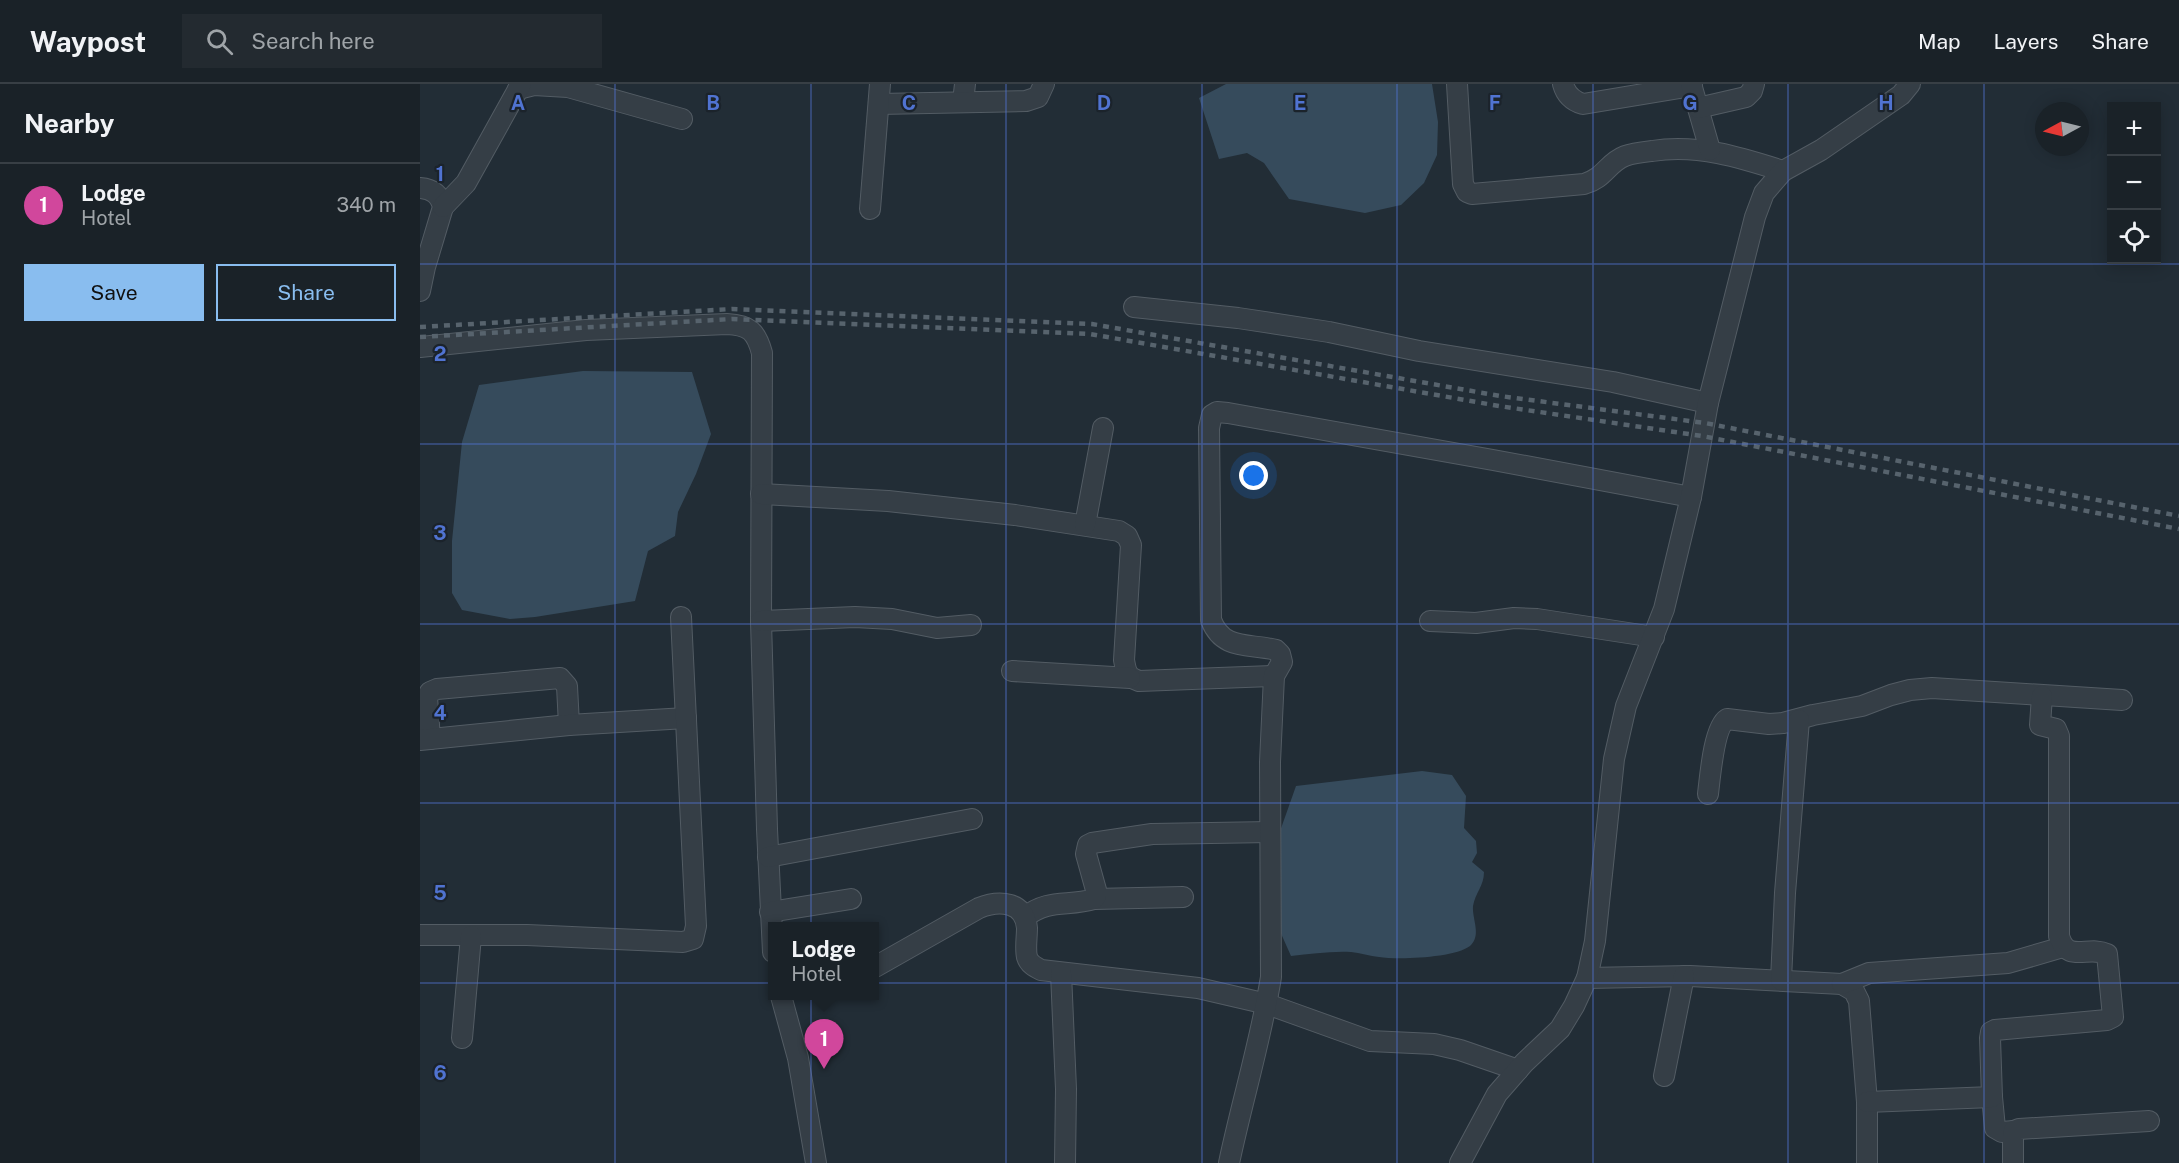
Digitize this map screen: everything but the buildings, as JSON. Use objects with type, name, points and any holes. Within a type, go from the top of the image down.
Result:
[{"type":"street","points":[[870,209],[880,84]]},
{"type":"street","points":[[879,104],[964,93],[1032,100],[1042,91],[1044,84]]},
{"type":"street","points":[[1457,84],[1463,184],[1467,192],[1472,194],[1584,184],[1603,175],[1615,161],[1626,156],[1640,152],[1684,148],[1710,150],[1783,171]]},
{"type":"street","points":[[1563,84],[1569,96],[1583,104],[1691,85],[1710,150]]},
{"type":"street","points":[[1698,108],[1746,97],[1752,91],[1754,84]]},
{"type":"street","points":[[1460,1163],[1497,1094],[1560,1029],[1587,978],[1595,941],[1614,759],[1626,706],[1664,609],[1691,498],[1708,403],[1755,217],[1764,193],[1783,171],[1821,150],[1901,95],[1910,84]]},
{"type":"street","points":[[420,291],[443,207],[466,183],[519,87],[534,85],[568,87],[682,119]]},
{"type":"street","points":[[420,188],[434,191],[441,198],[443,207]]},
{"type":"street","points":[[1134,307],[1238,318],[1329,332],[1419,351],[1613,382],[1708,403]]},
{"type":"street","points":[[420,347],[586,330],[742,325],[754,333],[762,353],[761,621],[771,922]]},
{"type":"street","points":[[1229,1163],[1238,1117],[1267,1004],[1271,977],[1270,762],[1274,676],[1282,662],[1276,650],[1233,643],[1222,638],[1215,630],[1211,620],[1209,428],[1212,415],[1217,412],[1482,458],[1691,498]]},
{"type":"street","points":[[1084,525],[1103,428]]},
{"type":"street","points":[[761,494],[888,501],[1015,515],[1119,531],[1127,536],[1131,545],[1124,660],[1126,672],[1130,678]]},
{"type":"street","points":[[420,935],[572,936],[683,942],[693,939],[696,926],[681,617]]},
{"type":"street","points":[[761,621],[855,617],[892,620],[937,628],[971,625]]},
{"type":"street","points":[[1430,621],[1476,623],[1514,618],[1537,619],[1654,637]]},
{"type":"street","points":[[1012,671],[1130,678],[1139,681],[1274,676]]},
{"type":"street","points":[[569,725],[567,686],[560,678],[437,688],[427,697],[425,740],[569,725],[686,718]]},
{"type":"street","points":[[1708,794],[1718,733],[1722,722],[1733,719],[1769,724],[1799,720],[1813,715],[1862,706],[1910,690],[1932,688],[2122,700]]},
{"type":"street","points":[[2042,696],[2040,725],[2056,729],[2059,736],[2059,936],[2063,947],[2072,952],[2100,951],[2107,954],[2114,1017],[2107,1020],[1991,1032],[1995,1128],[2002,1132],[2149,1121]]},
{"type":"street","points":[[1781,980],[1785,893],[1799,720]]},
{"type":"street","points":[[768,857],[972,819]]},
{"type":"street","points":[[1094,899],[1095,890],[1086,854],[1088,846],[1092,843],[1163,833],[1270,832]]},
{"type":"street","points":[[1025,917],[1054,903],[1094,899],[1183,897]]},
{"type":"street","points":[[770,912],[851,899]]},
{"type":"street","points":[[879,965],[979,908],[990,904],[1012,905],[1019,909],[1025,917],[1027,957],[1033,966],[1041,970],[1198,988],[1267,1004],[1370,1041],[1434,1044],[1460,1050],[1518,1070]]},
{"type":"street","points":[[462,1038],[471,936]]},
{"type":"street","points":[[1587,978],[1684,976],[1842,984],[1869,973],[2008,963],[2063,947]]},
{"type":"street","points":[[1061,973],[1066,1089],[1065,1163]]},
{"type":"street","points":[[1664,1076],[1684,976]]},
{"type":"street","points":[[1842,984],[1854,991],[1859,1001],[1867,1102],[1867,1163]]},
{"type":"street","points":[[782,1000],[798,1058],[816,1163]]},
{"type":"street","points":[[1867,1102],[1992,1097]]},
{"type":"street","points":[[2013,1163],[2014,1131]]},
{"type":"water","points":[[1226,84],[1432,84],[1438,122],[1437,155],[1424,183],[1401,205],[1365,213],[1289,199],[1264,163],[1247,153],[1219,159],[1199,98]]},
{"type":"water","points":[[583,371],[692,372],[711,434],[678,512],[675,536],[648,551],[635,601],[510,619],[462,610],[452,593],[452,541],[462,442],[479,385]]},
{"type":"water","points":[[1422,771],[1452,775],[1466,796],[1464,828],[1476,841],[1477,853],[1472,862],[1484,872],[1483,881],[1473,906],[1476,932],[1474,942],[1462,950],[1426,957],[1388,958],[1354,952],[1291,956],[1279,929],[1279,834],[1296,786]]},
{"type":"railway","points":[[420,327],[732,309],[1092,324],[1500,396],[1705,423],[2179,516]]},
{"type":"railway","points":[[420,337],[732,319],[1090,334],[1499,406],[1702,436],[2179,529]]},
{"type":"place","name":"Lodge","points":[[824,1069]]}]
